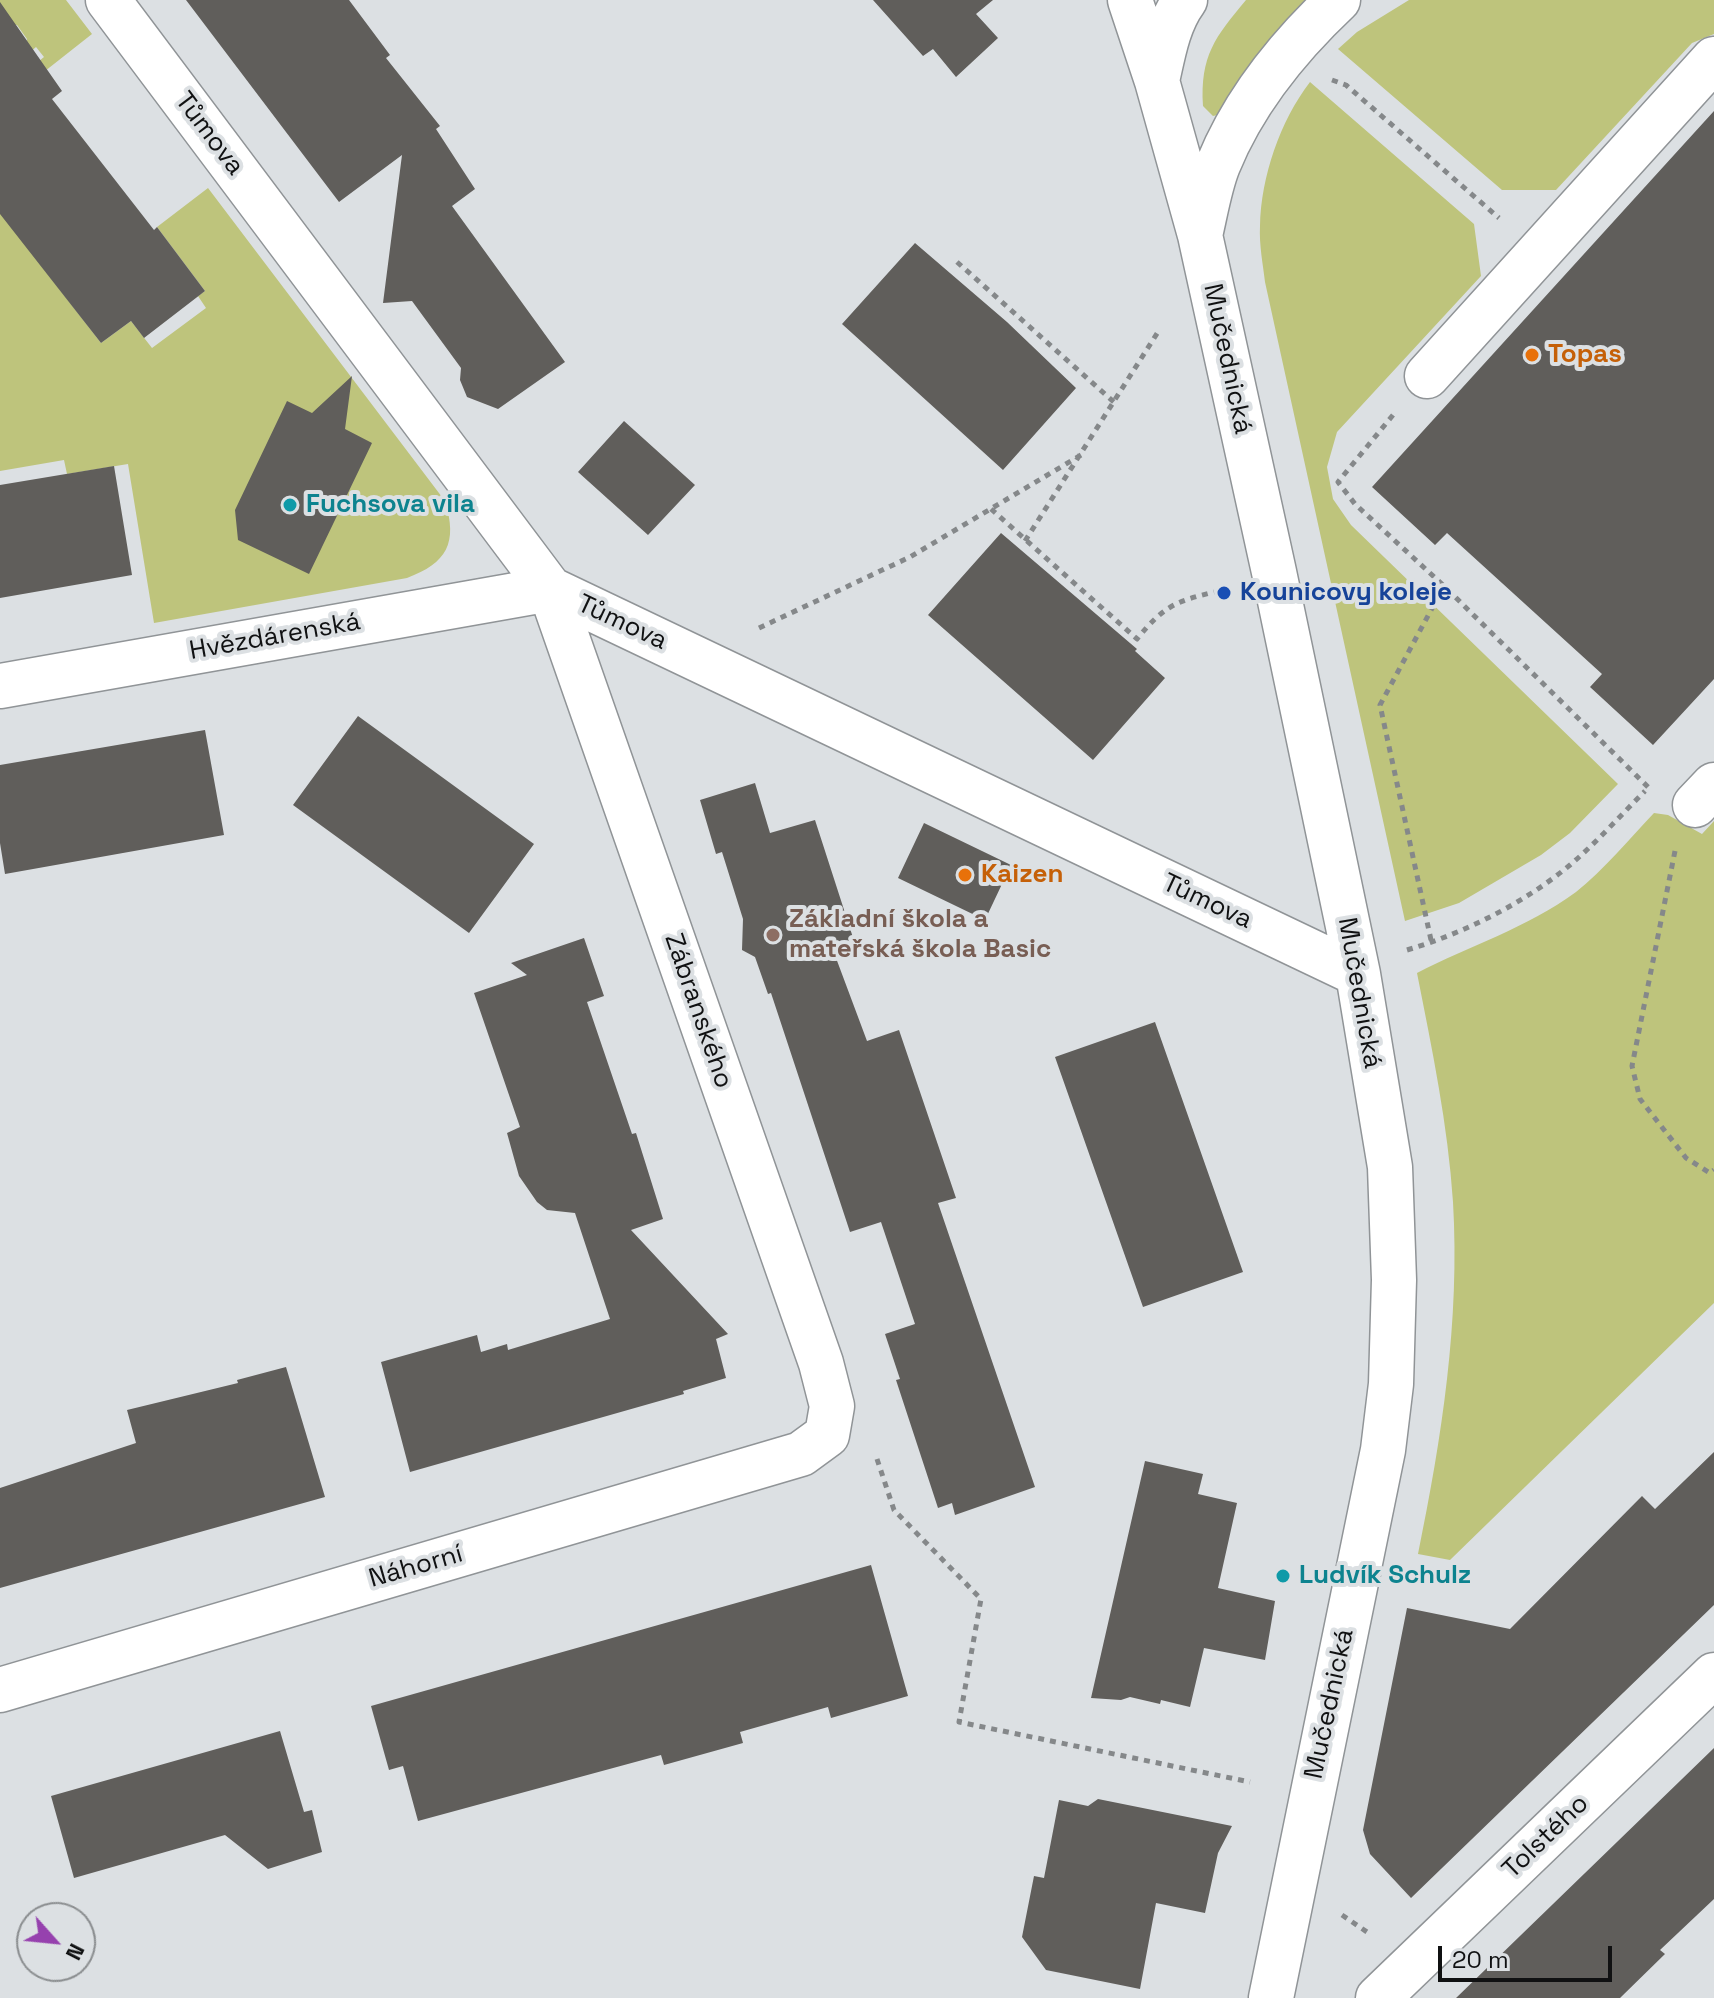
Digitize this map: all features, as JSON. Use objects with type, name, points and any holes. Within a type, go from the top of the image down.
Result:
[{"type":"street","name":"Tůmova","points":[[108,0],[550,589],[1357,971]]},
{"type":"street","name":"Mučednická","points":[[1130,0],[1157,81],[1200,235],[1357,971],[1390,1167],[1394,1280],[1391,1384],[1383,1450],[1271,1998]]},
{"type":"street","points":[[1157,81],[1166,43],[1185,0]]},
{"type":"street","points":[[1200,235],[1217,167],[1242,114],[1270,73],[1338,0]]},
{"type":"street","points":[[1427,376],[1714,59]]},
{"type":"street","name":"Hvězdárenská","points":[[0,686],[550,589]]},
{"type":"street","name":"Zábranského","points":[[550,589],[821,1363],[832,1406],[827,1435]]},
{"type":"street","name":"Náhorní","points":[[0,1690],[801,1454],[827,1435]]},
{"type":"street","name":"Tolstého","points":[[1378,1998],[1714,1675]]},
{"type":"path","points":[[1288,54],[1316,74],[1346,85],[1539,253]]},
{"type":"path","points":[[957,262],[1115,403]]},
{"type":"path","points":[[1025,541],[1158,332]]},
{"type":"path","points":[[1393,414],[1338,482],[1355,504],[1444,586],[1649,787],[1704,795],[1675,852],[1632,1066],[1640,1099],[1686,1158],[1710,1173],[1714,1170]]},
{"type":"path","points":[[751,632],[910,557],[1081,455]]},
{"type":"path","points":[[991,509],[1137,639],[1151,622],[1177,601],[1214,592]]},
{"type":"path","points":[[1431,940],[1380,705],[1444,586]]},
{"type":"path","points":[[1357,971],[1470,927],[1534,891],[1570,866],[1649,787]]},
{"type":"path","points":[[877,1459],[894,1510],[981,1599],[959,1722],[1250,1782]]},
{"type":"path","points":[[1340,1913],[1373,1936]]},
{"type":"green space","points":[[0,0],[66,0],[92,34],[40,75],[33,66],[44,57],[36,47],[28,54],[25,51],[27,39],[17,25],[3,24],[0,20]]},
{"type":"green space","points":[[1246,0],[1322,0],[1222,114],[1213,116],[1203,106],[1207,60],[1218,37]]},
{"type":"green space","points":[[1409,0],[1714,0],[1714,34],[1692,43],[1556,190],[1502,190],[1338,49],[1357,32]]},
{"type":"green space","points":[[1310,82],[1474,224],[1481,276],[1337,432],[1327,467],[1333,499],[1351,525],[1618,784],[1570,833],[1541,855],[1459,903],[1405,921],[1261,254],[1261,207],[1268,169],[1281,132]]},
{"type":"green space","points":[[208,188],[445,501],[449,516],[449,540],[446,550],[432,566],[407,578],[154,623],[128,464],[67,474],[64,460],[0,471],[0,212],[101,343],[131,321],[152,348],[206,308],[198,296],[205,291],[157,227]]},
{"type":"green space","points":[[1654,813],[1668,815],[1702,834],[1714,821],[1714,1303],[1450,1560],[1418,1554],[1447,1379],[1454,1246],[1447,1144],[1417,973],[1557,905],[1596,874]]},
{"type":"building","points":[[186,0],[349,0],[390,55],[386,58],[440,126],[436,129],[475,189],[452,206],[565,362],[498,409],[467,397],[460,380],[461,368],[412,301],[383,303],[402,155],[339,202]]},
{"type":"building","points":[[873,0],[993,0],[976,14],[998,38],[956,77],[933,49],[923,56]]},
{"type":"building","points":[[0,2],[62,91],[52,99],[205,291],[144,338],[131,321],[101,343],[0,214]]},
{"type":"building","points":[[1714,111],[1714,679],[1653,745],[1590,687],[1602,674],[1447,533],[1435,545],[1372,487]]},
{"type":"building","points":[[915,243],[1007,322],[1076,388],[1003,470],[842,324]]},
{"type":"building","points":[[352,376],[345,429],[372,443],[309,574],[238,540],[235,510],[287,401],[312,413]]},
{"type":"building","points":[[624,421],[695,485],[648,535],[578,472]]},
{"type":"building","points":[[114,466],[132,575],[0,598],[0,485]]},
{"type":"building","points":[[1001,533],[1137,649],[1135,651],[1165,678],[1093,760],[928,615]]},
{"type":"building","points":[[358,716],[534,844],[469,933],[293,805]]},
{"type":"building","points":[[205,730],[224,835],[5,874],[0,843],[0,765]]},
{"type":"building","points":[[755,783],[770,833],[815,820],[857,950],[836,958],[867,1041],[899,1030],[956,1198],[938,1203],[1035,1487],[955,1515],[952,1503],[938,1508],[896,1380],[900,1379],[885,1334],[915,1324],[881,1222],[850,1232],[771,993],[768,994],[755,957],[742,950],[743,919],[722,852],[716,854],[700,800]]},
{"type":"building","points":[[924,823],[1011,865],[985,920],[898,878]]},
{"type":"building","points":[[584,938],[604,996],[587,1002],[632,1134],[636,1133],[663,1219],[631,1230],[728,1334],[716,1339],[726,1378],[683,1391],[684,1394],[410,1472],[381,1362],[477,1335],[481,1352],[507,1344],[508,1350],[610,1319],[575,1213],[547,1210],[537,1202],[519,1176],[507,1133],[520,1127],[474,993],[527,975],[511,963]]},
{"type":"building","points":[[1155,1022],[1243,1272],[1143,1307],[1055,1057]]},
{"type":"building","points":[[286,1367],[325,1497],[0,1588],[0,1488],[136,1443],[127,1410],[238,1383],[237,1380]]},
{"type":"building","points":[[1714,1452],[1714,1605],[1411,1898],[1370,1854],[1363,1830],[1407,1608],[1510,1629],[1642,1496],[1655,1509]]},
{"type":"building","points":[[1145,1461],[1203,1474],[1198,1494],[1237,1503],[1218,1588],[1275,1601],[1265,1660],[1204,1648],[1190,1707],[1130,1697],[1121,1700],[1091,1698]]},
{"type":"building","points":[[871,1565],[908,1696],[831,1718],[828,1707],[740,1732],[743,1743],[664,1765],[661,1755],[418,1821],[403,1766],[389,1770],[371,1706]]},
{"type":"building","points":[[280,1731],[304,1812],[312,1810],[322,1852],[268,1869],[225,1835],[74,1878],[51,1796]]},
{"type":"building","points":[[1714,1748],[1714,1899],[1660,1950],[1665,1954],[1620,1998],[1456,1998]]},
{"type":"building","points":[[1098,1799],[1232,1826],[1218,1853],[1205,1913],[1156,1903],[1140,1989],[1046,1970],[1022,1937],[1034,1876],[1044,1878],[1059,1800],[1088,1806]]},
{"type":"place","name":"Topas","points":[[1532,355]]},
{"type":"place","name":"Fuchsova vila","points":[[290,505]]},
{"type":"place","name":"Kounicovy koleje","points":[[1224,593]]},
{"type":"place","name":"Kaizen","points":[[965,875]]},
{"type":"place","name":"Základní škola a mateřská škola Basic","points":[[773,935]]},
{"type":"place","name":"Ludvík Schulz","points":[[1283,1576]]}]
